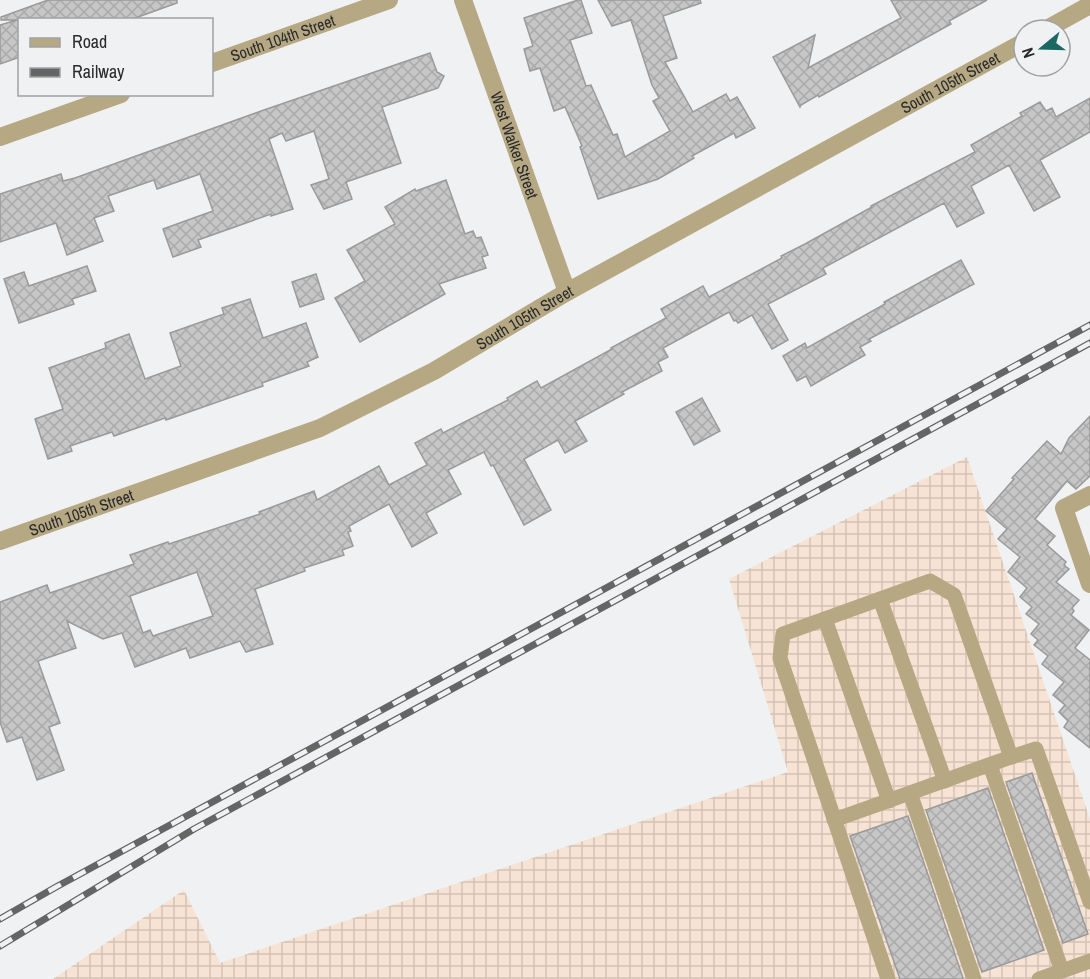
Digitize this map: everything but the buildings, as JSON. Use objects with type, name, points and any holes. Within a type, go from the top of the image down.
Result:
[{"type":"street","name":"South 104th Street","points":[[213,63],[389,0]]},
{"type":"street","name":"West Walker Street","points":[[463,0],[567,292]]},
{"type":"street","points":[[1067,18],[1090,5]]},
{"type":"street","name":"South 105th Street","points":[[0,541],[320,428],[435,371],[567,292],[1012,49]]},
{"type":"street","points":[[0,137],[115,96]]},
{"type":"street","points":[[1090,495],[1064,508],[1090,584]]},
{"type":"lane","points":[[888,979],[780,658],[783,634],[930,581],[954,595],[1011,757]]},
{"type":"lane","points":[[880,599],[945,781]]},
{"type":"lane","points":[[825,619],[889,801]]},
{"type":"lane","points":[[834,820],[1036,749],[1090,902]]},
{"type":"lane","points":[[990,765],[1062,971]]},
{"type":"lane","points":[[910,793],[975,979]]},
{"type":"lane","points":[[1038,979],[1090,961]]},
{"type":"shaded area","points":[[967,457],[1090,819],[1090,979],[53,979],[184,890],[220,963],[788,772],[729,579]]},
{"type":"railway","points":[[0,919],[1090,325]]},
{"type":"railway","points":[[0,946],[194,829],[1090,343]]}]
